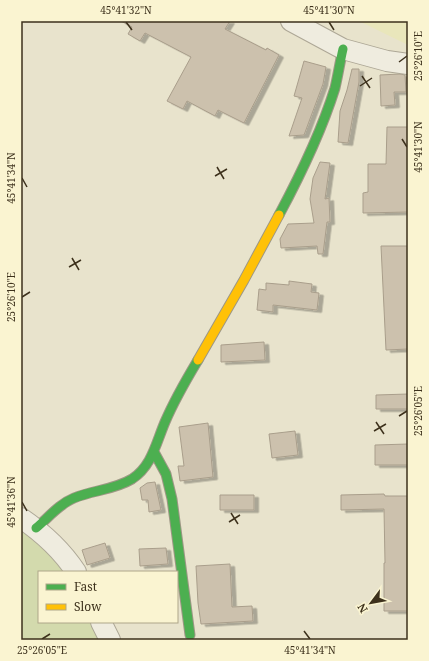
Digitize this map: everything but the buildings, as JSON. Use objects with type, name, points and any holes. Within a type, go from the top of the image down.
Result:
[{"type":"street","points":[[290,21],[343,49],[388,61],[408,64]]},
{"type":"street","points":[[75,571],[57,547],[28,523],[53,512],[74,498],[117,486],[132,479],[142,471],[154,452],[165,422],[184,382],[244,280],[304,168],[322,126],[335,87],[343,49]]},
{"type":"street","points":[[154,452],[166,474],[172,499],[190,635]]},
{"type":"street","points":[[102,623],[110,640]]},
{"type":"shaded area","points":[[359,21],[408,21],[408,45]]},
{"type":"green space","points":[[21,526],[68,571],[38,571],[38,623],[94,623],[102,640],[21,640]]},
{"type":"traffic: fast","points":[[279,215],[303,169],[317,137],[335,88],[343,49]]},
{"type":"traffic: fast","points":[[36,528],[59,507],[74,498],[125,483],[139,474],[153,454],[172,406],[198,360]]},
{"type":"traffic: fast","points":[[154,452],[166,474],[172,499],[190,635]]},
{"type":"traffic: slow","points":[[198,360],[279,215]]}]
